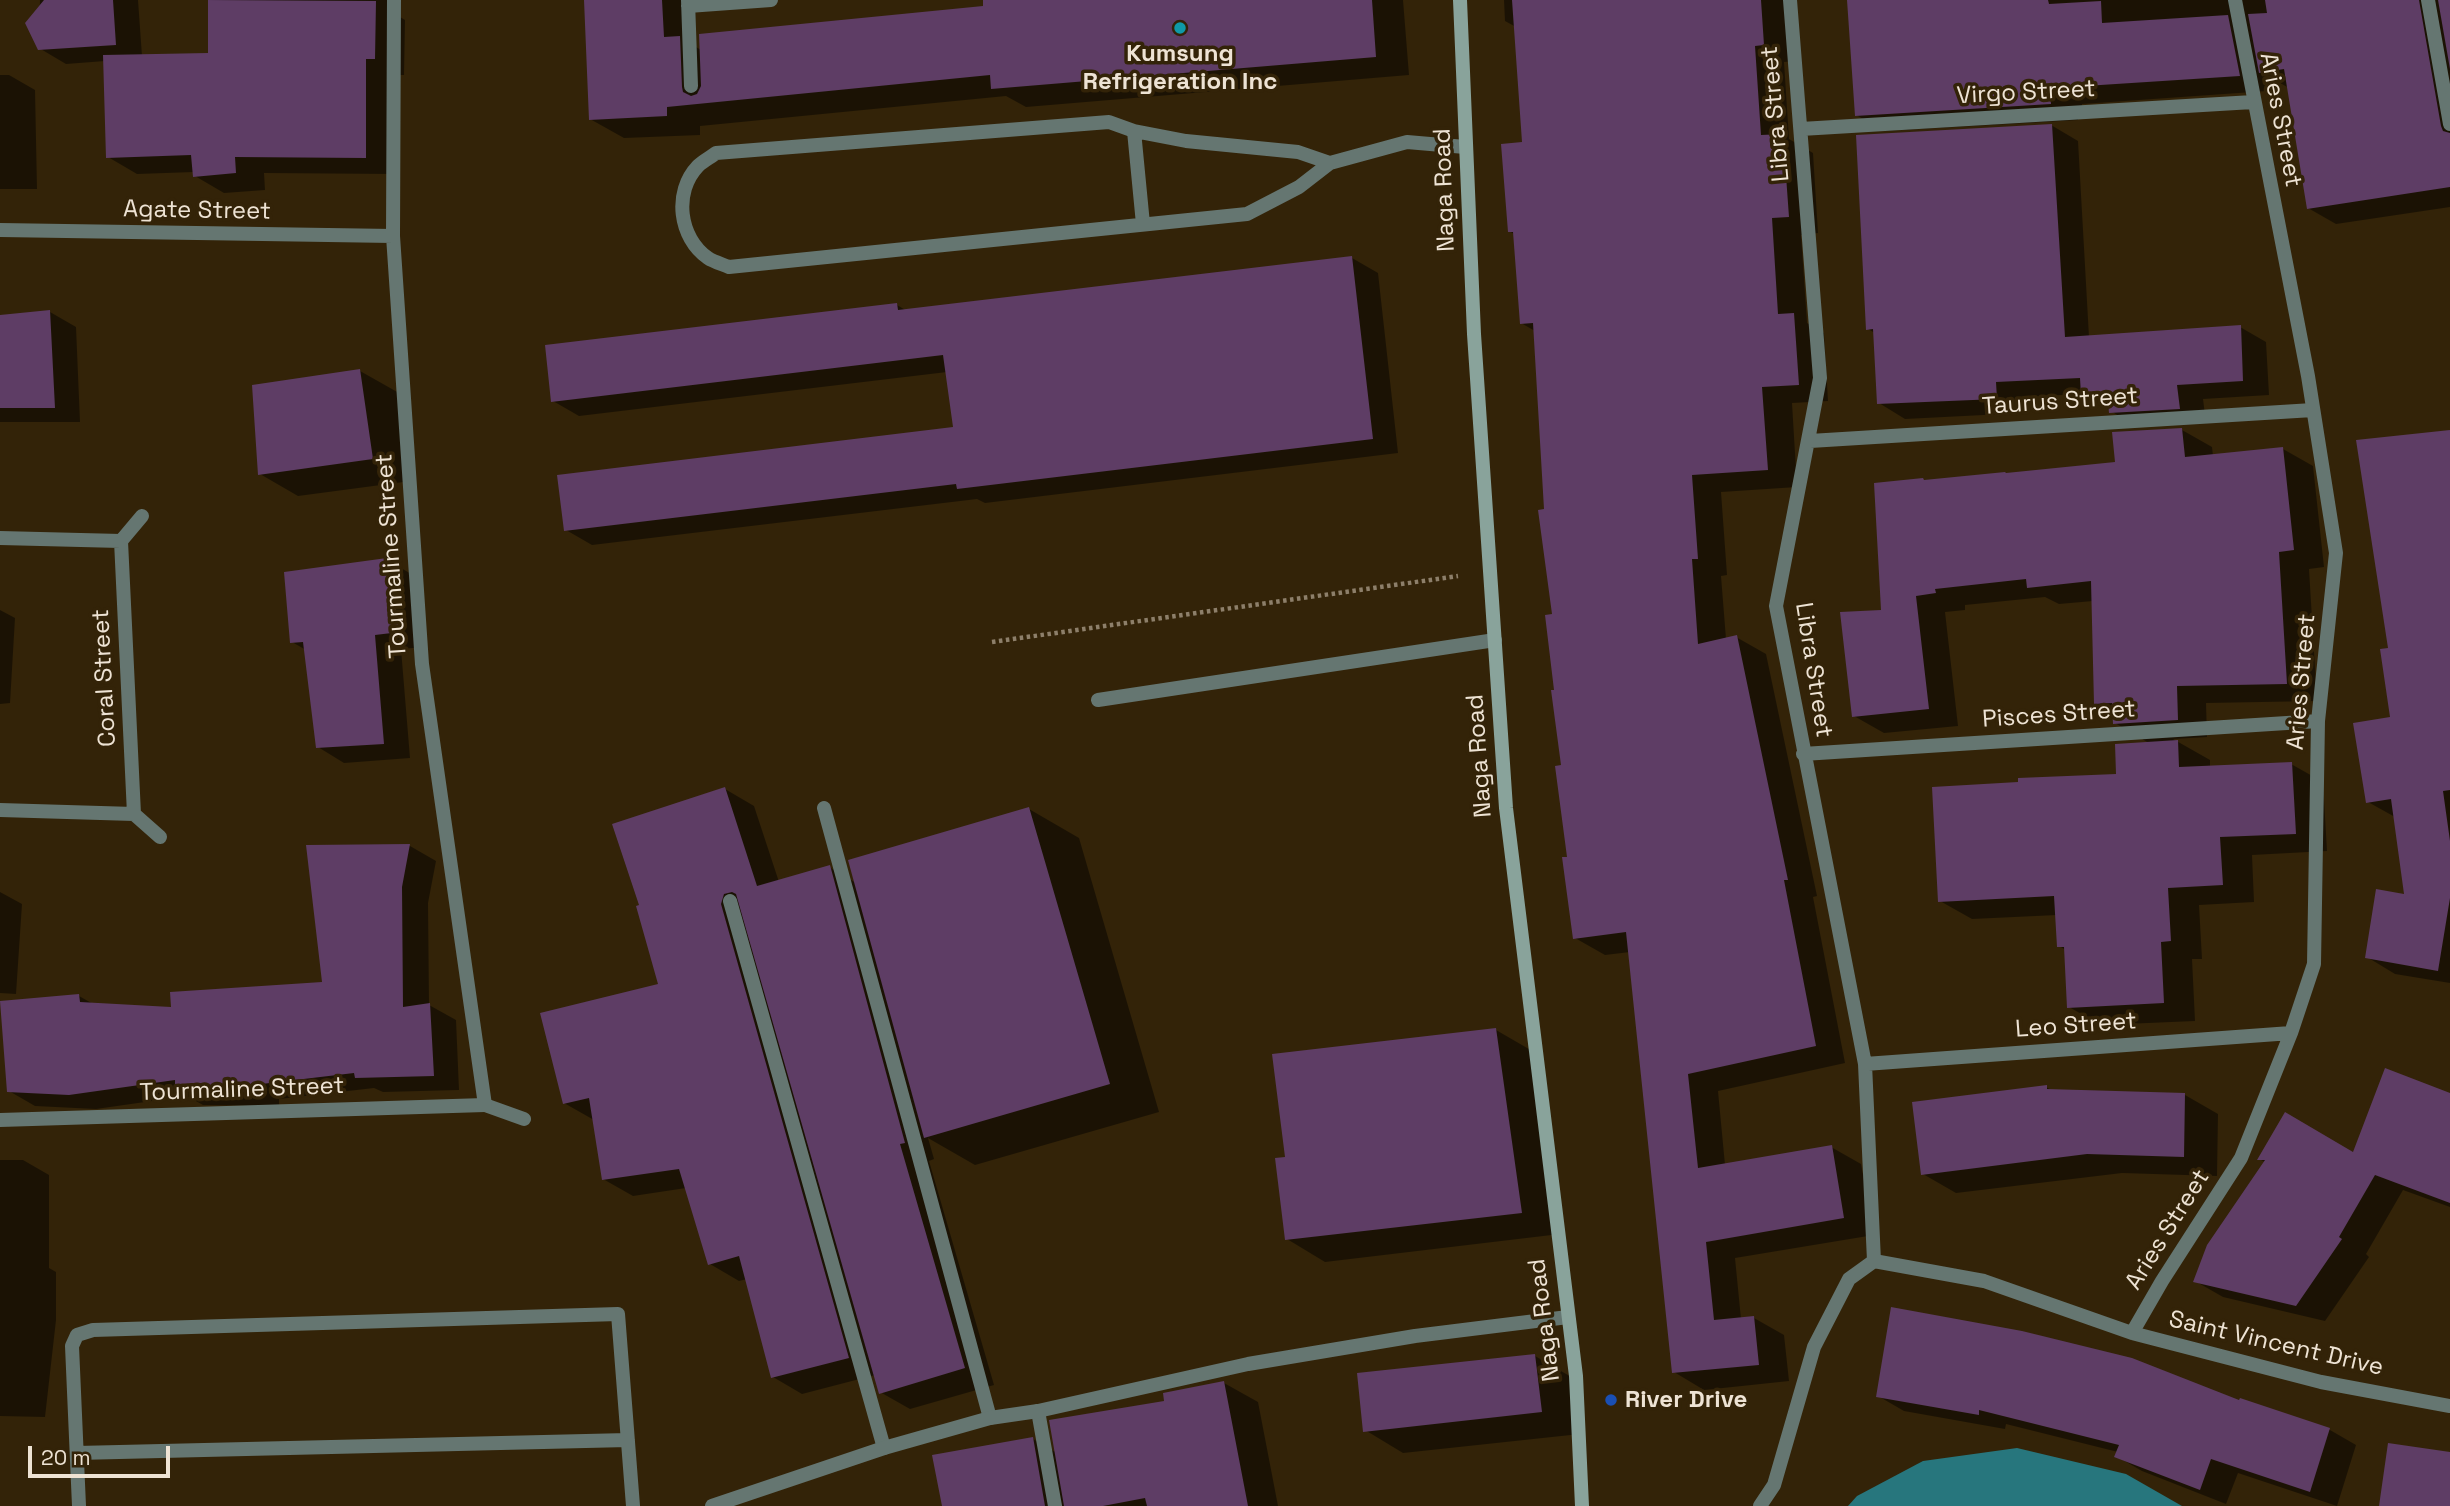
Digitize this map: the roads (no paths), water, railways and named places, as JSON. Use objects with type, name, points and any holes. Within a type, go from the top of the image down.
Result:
[{"type":"main road","name":"Naga Road","points":[[1460,0],[1474,334],[1506,808],[1576,1376],[1582,1506]]},
{"type":"street","name":"Tourmaline Street","points":[[394,0],[393,236],[422,664],[485,1105]]},
{"type":"street","points":[[691,86],[688,3],[771,0]]},
{"type":"street","name":"Libra Street","points":[[1790,0],[1820,378],[1810,441],[1776,606],[1865,1064],[1874,1261]]},
{"type":"street","name":"Aries Street","points":[[2132,1332],[2241,1158],[2291,1033],[2314,964],[2318,721],[2336,553],[2313,410],[2235,0]]},
{"type":"street","points":[[2428,0],[2450,124]]},
{"type":"street","name":"Virgo Street","points":[[1801,129],[2253,102]]},
{"type":"street","points":[[1330,163],[1298,152],[1186,141],[1134,131],[1109,122],[716,153],[698,167],[686,185],[682,212],[690,240],[709,258],[729,267],[1247,214],[1299,187],[1330,163],[1407,142],[1465,147]]},
{"type":"street","points":[[1134,131],[1143,224]]},
{"type":"street","name":"Agate Street","points":[[0,230],[393,236]]},
{"type":"street","name":"Taurus Street","points":[[1810,441],[2313,410]]},
{"type":"street","points":[[0,538],[121,541],[142,516]]},
{"type":"street","name":"Coral Street","points":[[121,541],[134,814]]},
{"type":"street","points":[[1098,700],[1495,640]]},
{"type":"street","name":"Pisces Street","points":[[1804,754],[2318,721]]},
{"type":"street","points":[[824,808],[990,1418]]},
{"type":"street","points":[[0,810],[134,814],[160,837]]},
{"type":"street","points":[[730,901],[884,1448]]},
{"type":"street","name":"Leo Street","points":[[1865,1064],[2291,1033]]},
{"type":"street","name":"Tourmaline Street","points":[[0,1120],[485,1105],[524,1119]]},
{"type":"street","points":[[1760,1506],[1774,1485],[1814,1347],[1849,1279],[1874,1261]]},
{"type":"street","name":"Saint Vincent Drive","points":[[1874,1261],[1984,1281],[2132,1332],[2321,1382],[2450,1406]]},
{"type":"street","points":[[79,1506],[72,1346],[77,1335],[93,1330],[618,1314],[633,1506]]},
{"type":"street","points":[[712,1506],[884,1448],[990,1418],[1038,1411],[1274,1360],[1415,1336],[1568,1317]]},
{"type":"street","points":[[1038,1411],[1055,1506]]},
{"type":"street","points":[[77,1453],[628,1440]]},
{"type":"water","points":[[2017,1448],[2126,1474],[2182,1506],[1848,1506],[1857,1496],[1923,1461]]},
{"type":"place","name":"Kumsung Refrigeration Inc","points":[[1180,28]]},
{"type":"place","name":"River Drive","points":[[1611,1400]]}]
